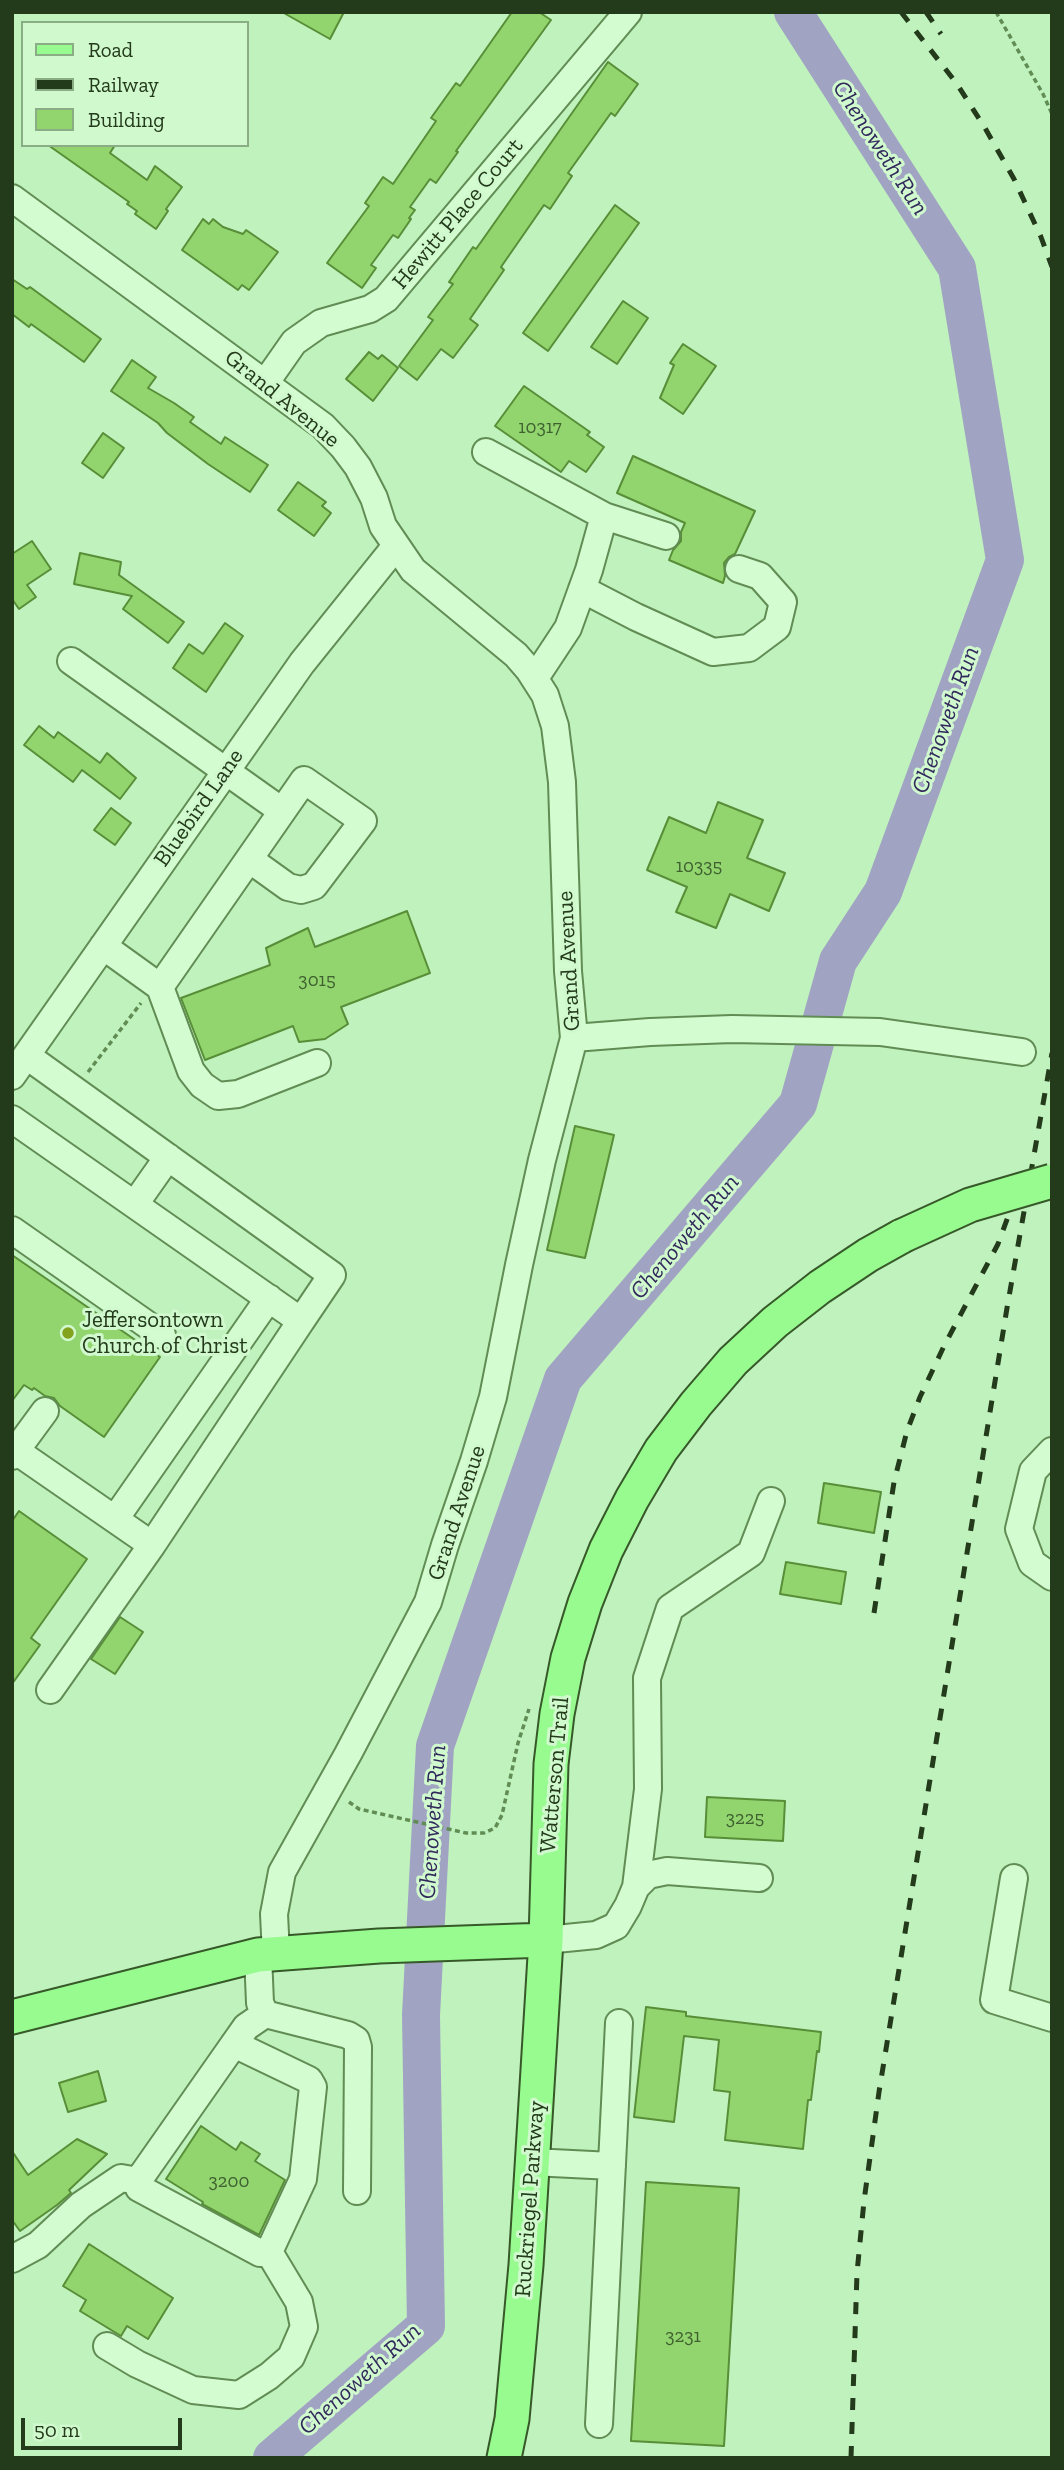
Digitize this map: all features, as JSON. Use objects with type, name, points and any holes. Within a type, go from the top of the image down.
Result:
[{"type":"main road","name":"Watterson Trail","points":[[546,1940],[551,1764],[568,1657],[606,1550],[632,1499],[662,1450],[696,1404],[733,1361],[775,1322],[820,1287],[867,1255],[902,1236],[970,1205],[1052,1181]]},
{"type":"main road","points":[[12,2017],[267,1954],[379,1946],[546,1940]]},
{"type":"main road","name":"Ruckriegel Parkway","points":[[504,2458],[512,2419],[521,2334],[546,1940]]},
{"type":"street","name":"Hewitt Place Court","points":[[266,382],[294,342],[321,323],[370,309],[386,299],[628,12]]},
{"type":"street","name":"Grand Avenue","points":[[12,198],[314,418],[359,467],[383,526],[413,570],[516,655],[545,695],[555,726],[562,782],[568,971],[574,1038],[531,1212],[493,1397],[474,1461],[428,1602],[282,1872],[260,2003],[265,2014]]},
{"type":"street","points":[[486,452],[604,516],[666,537]]},
{"type":"street","points":[[535,678],[568,628],[604,516]]},
{"type":"street","name":"Bluebird Lane","points":[[19,1066],[302,663],[396,546]]},
{"type":"street","points":[[582,589],[713,652],[749,648],[777,627],[783,602],[760,576],[739,569]]},
{"type":"street","points":[[71,661],[282,811]]},
{"type":"street","points":[[158,986],[304,780],[363,821],[314,886],[301,890],[288,887],[249,859]]},
{"type":"street","points":[[103,946],[158,986],[191,1071],[202,1085],[218,1096],[238,1094],[317,1063]]},
{"type":"street","points":[[574,1038],[732,1029],[880,1032],[1022,1052]]},
{"type":"street","points":[[19,1066],[74,1090],[332,1275],[152,1545],[50,1690]]},
{"type":"street","points":[[12,1119],[301,1321]]},
{"type":"street","points":[[135,1205],[168,1157]]},
{"type":"street","points":[[12,1230],[162,1335]]},
{"type":"street","points":[[115,1519],[269,1298]]},
{"type":"street","points":[[46,1411],[14,1454],[152,1545]]},
{"type":"street","points":[[1052,1451],[1033,1471],[1019,1529],[1032,1563],[1052,1577]]},
{"type":"street","points":[[546,1940],[596,1935],[616,1926],[628,1906],[636,1887],[648,1790],[647,1678],[670,1608],[751,1553],[771,1501]]},
{"type":"street","points":[[636,1887],[648,1875],[667,1871],[760,1878]]},
{"type":"street","points":[[1014,1878],[994,2000],[1052,2018]]},
{"type":"street","points":[[269,2252],[260,2253],[139,2188],[138,2181],[234,2044],[247,2027],[265,2014],[348,2035],[356,2040],[357,2191]]},
{"type":"street","points":[[598,2424],[619,2023]]},
{"type":"street","points":[[234,2044],[309,2080],[313,2087],[303,2179],[269,2252]]},
{"type":"street","points":[[532,2162],[612,2166]]},
{"type":"street","points":[[12,2259],[38,2245],[81,2205],[121,2178],[138,2181]]},
{"type":"street","points":[[107,2346],[137,2364],[193,2390],[239,2395],[269,2376],[291,2357],[304,2327],[299,2302],[269,2252]]},
{"type":"path","points":[[996,12],[1052,114]]},
{"type":"path","points":[[74,1090],[158,986]]},
{"type":"path","points":[[371,1811],[466,1833]]},
{"type":"building","points":[[282,12],[344,12],[330,39]]},
{"type":"building","points":[[512,12],[539,12],[551,20],[456,151],[458,152],[436,183],[430,179],[410,207],[415,210],[409,218],[411,219],[398,238],[393,235],[371,265],[376,268],[362,288],[327,263],[369,206],[365,203],[383,177],[393,184],[436,121],[431,118],[456,83],[460,86]]},
{"type":"building","points":[[608,62],[638,84],[615,116],[611,113],[568,173],[572,176],[550,209],[544,205],[501,267],[504,270],[470,319],[478,325],[453,358],[441,349],[417,380],[399,366],[433,320],[428,317],[453,284],[449,282],[473,247],[476,249]]},
{"type":"building","points":[[51,147],[114,147],[110,153],[147,180],[155,166],[182,187],[156,229],[135,214],[137,211],[127,204],[129,202]]},
{"type":"building","points":[[615,205],[639,223],[548,351],[523,333]]},
{"type":"building","points":[[203,219],[209,224],[213,219],[223,227],[243,234],[246,230],[278,252],[249,290],[242,285],[238,290],[182,250]]},
{"type":"building","points":[[12,279],[27,289],[30,287],[101,339],[84,362],[31,324],[29,327],[12,314]]},
{"type":"building","points":[[623,301],[648,318],[617,364],[591,347]]},
{"type":"building","points":[[683,344],[716,366],[683,414],[660,398],[674,365],[670,363]]},
{"type":"building","points":[[369,352],[378,359],[382,355],[398,368],[373,401],[346,379]]},
{"type":"building","points":[[132,360],[156,377],[148,388],[194,417],[190,422],[221,444],[225,437],[268,465],[250,492],[111,391]]},
{"type":"building","points":[[524,386],[590,432],[587,435],[604,447],[586,472],[569,461],[561,472],[495,426]]},
{"type":"building","points":[[103,433],[124,448],[103,478],[82,463]]},
{"type":"building","points":[[633,456],[755,511],[735,554],[724,563],[723,583],[669,560],[681,541],[685,523],[617,493]]},
{"type":"building","points":[[298,482],[326,502],[322,506],[331,513],[314,536],[278,510]]},
{"type":"building","points":[[32,541],[51,569],[27,585],[36,597],[19,609],[12,599],[12,554]]},
{"type":"building","points":[[80,553],[121,562],[119,575],[184,622],[168,643],[123,609],[132,596],[74,584]]},
{"type":"building","points":[[225,623],[243,636],[206,692],[173,668],[189,644],[203,654]]},
{"type":"building","points":[[39,726],[54,738],[58,732],[100,763],[107,753],[136,778],[120,799],[82,770],[73,782],[24,745]]},
{"type":"building","points":[[718,802],[763,820],[747,858],[785,873],[769,911],[730,894],[716,928],[676,912],[687,887],[647,870],[669,817],[706,833]]},
{"type":"building","points":[[111,808],[131,823],[115,845],[94,830]]},
{"type":"building","points":[[407,911],[430,973],[341,1007],[348,1024],[325,1039],[299,1042],[293,1026],[205,1060],[181,998],[270,965],[266,948],[308,928],[315,947]]},
{"type":"building","points":[[575,1126],[614,1135],[585,1258],[547,1250]]},
{"type":"building","name":"Jeffersontown Church of Christ","points":[[12,1255],[160,1357],[104,1437],[60,1406],[54,1398],[45,1396],[34,1388],[32,1390],[24,1385],[12,1401]]},
{"type":"building","points":[[824,1483],[881,1492],[874,1533],[818,1523]]},
{"type":"building","points":[[19,1511],[87,1559],[31,1638],[40,1645],[12,1684],[12,1521]]},
{"type":"building","points":[[786,1562],[846,1572],[841,1604],[780,1594]]},
{"type":"building","points":[[120,1617],[143,1632],[115,1674],[91,1659]]},
{"type":"building","points":[[707,1797],[785,1801],[783,1841],[705,1837]]},
{"type":"building","points":[[646,2007],[686,2012],[686,2016],[821,2032],[811,2100],[808,2100],[803,2149],[725,2140],[730,2092],[714,2090],[719,2040],[684,2036],[674,2122],[634,2117]]},
{"type":"building","points":[[98,2071],[106,2101],[68,2112],[59,2083]]},
{"type":"building","points":[[201,2126],[236,2150],[241,2142],[260,2154],[255,2161],[285,2180],[259,2235],[202,2204],[203,2202],[166,2179]]},
{"type":"building","points":[[77,2139],[107,2154],[69,2190],[71,2193],[20,2231],[12,2220],[12,2151],[28,2175]]},
{"type":"building","points":[[646,2182],[739,2188],[724,2446],[631,2441]]},
{"type":"building","points":[[89,2244],[173,2298],[148,2339],[127,2326],[121,2336],[80,2311],[86,2300],[63,2286]]},
{"type":"waterway","name":"Chenoweth Run","points":[[272,2458],[426,2326],[421,2015],[435,1746],[563,1379],[798,1104],[838,961],[883,892],[1005,560],[957,268],[793,12]]},
{"type":"railway","points":[[901,12],[957,84],[985,128],[1014,179],[1052,267]]},
{"type":"railway","points":[[926,12],[941,34]]},
{"type":"railway","points":[[851,2458],[857,2273],[879,2092],[1007,1308],[1052,1053]]},
{"type":"railway","points":[[874,1613],[894,1482],[907,1431],[944,1346],[998,1244],[1023,1176]]},
{"type":"place","name":"Jeffersontown Church of Christ","points":[[68,1333]]}]
